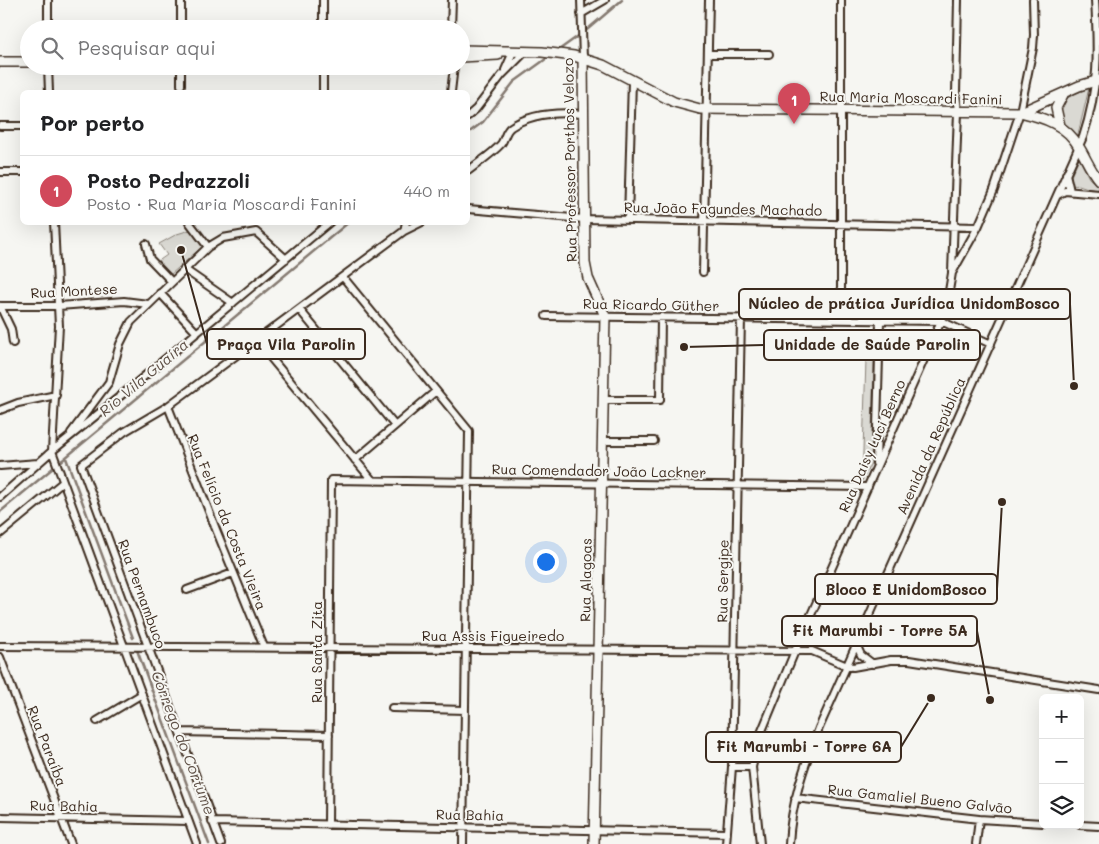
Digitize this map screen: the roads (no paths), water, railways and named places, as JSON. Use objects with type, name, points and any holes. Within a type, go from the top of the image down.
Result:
[{"type":"main road","points":[[470,50],[514,52]]},
{"type":"main road","name":"Rua Maria Moscardi Fanini","points":[[514,52],[542,52],[583,58],[603,65],[674,102],[692,108],[1020,112],[1045,118],[1068,132],[1079,146],[1089,167],[1099,180]]},
{"type":"main road","points":[[470,57],[514,52]]},
{"type":"main road","name":"Rua Professor Porthos Velozo","points":[[583,58],[584,253],[586,272],[605,316]]},
{"type":"main road","points":[[0,62],[20,62]]},
{"type":"main road","points":[[1020,112],[1098,80]]},
{"type":"main road","points":[[1060,126],[1056,108],[1064,93]]},
{"type":"main road","name":"Rua Alagoas","points":[[594,844],[605,316]]},
{"type":"street","points":[[48,0],[48,20]]},
{"type":"street","points":[[181,0],[181,20]]},
{"type":"street","points":[[323,0],[323,20]]},
{"type":"street","points":[[452,0],[452,20]]},
{"type":"street","name":"Rua Professor Porthos Velozo","points":[[581,0],[583,58]]},
{"type":"street","points":[[581,14],[605,0]]},
{"type":"street","points":[[703,272],[708,0]]},
{"type":"street","points":[[841,0],[841,320]]},
{"type":"street","points":[[952,273],[958,112],[956,93],[958,0]]},
{"type":"street","name":"Rua Daisy Luci Berno","points":[[760,844],[752,767],[758,738],[941,321],[947,303],[952,273],[978,227],[1001,174],[1020,112],[1033,48],[1033,0]]},
{"type":"street","name":"Avenida da República","points":[[788,844],[795,798],[809,754],[856,644],[1079,146],[1089,117],[1098,80],[1095,0]]},
{"type":"street","points":[[502,75],[514,52]]},
{"type":"street","points":[[470,114],[502,75],[525,52]]},
{"type":"street","points":[[708,54],[769,54]]},
{"type":"street","points":[[48,75],[49,90]]},
{"type":"street","points":[[181,75],[181,85]]},
{"type":"street","points":[[323,75],[323,90]]},
{"type":"street","points":[[451,90],[453,75]]},
{"type":"street","points":[[628,220],[632,80]]},
{"type":"street","points":[[470,169],[501,143],[511,126],[541,115],[583,114]]},
{"type":"street","points":[[0,126],[20,126]]},
{"type":"street","points":[[0,172],[20,172]]},
{"type":"street","points":[[1066,174],[1070,191]]},
{"type":"street","points":[[1057,196],[1061,192],[1070,191],[1099,194]]},
{"type":"street","name":"Rua João Fagundes Machado","points":[[470,209],[584,219],[978,227]]},
{"type":"street","points":[[54,225],[59,306],[52,451],[197,844]]},
{"type":"street","points":[[191,225],[208,246]]},
{"type":"street","points":[[0,497],[52,451],[286,259],[323,225]]},
{"type":"street","points":[[404,231],[405,225]]},
{"type":"street","points":[[168,406],[404,231],[416,225]]},
{"type":"street","points":[[68,438],[108,382],[124,334],[132,322],[208,246],[223,238],[256,232],[286,259]]},
{"type":"street","points":[[146,244],[150,259],[172,282]]},
{"type":"street","points":[[184,269],[232,303]]},
{"type":"street","points":[[343,277],[469,431],[463,844]]},
{"type":"street","points":[[160,293],[197,333]]},
{"type":"street","name":"Rua Montese","points":[[0,306],[59,306],[124,301],[148,304]]},
{"type":"street","points":[[0,306],[11,329],[13,343]]},
{"type":"street","points":[[299,309],[394,426]]},
{"type":"street","name":"Rua Ricardo Güther","points":[[546,316],[941,321],[990,344]]},
{"type":"street","points":[[604,400],[660,400],[661,317]]},
{"type":"street","name":"Rua Sergipe","points":[[726,844],[732,767],[741,318]]},
{"type":"street","points":[[876,466],[880,320]]},
{"type":"street","points":[[256,340],[372,480]]},
{"type":"street","points":[[355,460],[436,391]]},
{"type":"street","points":[[0,410],[18,403],[56,395]]},
{"type":"street","name":"Rua Pernambuco","points":[[168,406],[124,432],[81,465],[220,844]]},
{"type":"street","name":"Rua Felício da Costa Vieira","points":[[168,406],[264,647]]},
{"type":"street","points":[[602,441],[654,441]]},
{"type":"street","points":[[0,466],[38,463]]},
{"type":"street","name":"Rua Comendador João Lackner","points":[[331,480],[868,486]]},
{"type":"street","name":"Rua Santa Zita","points":[[328,825],[331,480]]},
{"type":"street","points":[[0,534],[63,482]]},
{"type":"street","points":[[187,590],[233,572]]},
{"type":"street","points":[[856,644],[860,655],[873,664]]},
{"type":"street","name":"Rua Assis Figueiredo","points":[[0,646],[795,651],[815,652],[847,666],[873,664],[891,660],[909,660],[1099,690]]},
{"type":"street","name":"Rua Paraíba","points":[[0,658],[71,844]]},
{"type":"street","points":[[97,721],[142,694]]},
{"type":"street","points":[[392,708],[465,710]]},
{"type":"street","points":[[180,732],[329,735]]},
{"type":"street","points":[[732,767],[752,767]]},
{"type":"street","name":"Rua Gamaliel Bueno Galvão","points":[[795,798],[980,819],[1039,823]]},
{"type":"street","name":"Rua Bahia","points":[[0,817],[188,822]]},
{"type":"street","points":[[976,844],[980,819]]},
{"type":"street","name":"Rua Bahia","points":[[212,822],[727,834]]},
{"type":"street","points":[[1084,825],[1099,826]]},
{"type":"waterway","name":"Rio Vila Guaíra","points":[[556,52],[588,29],[622,0]]},
{"type":"waterway","name":"Rio Vila Guaíra","points":[[470,132],[483,122],[514,82],[550,56]]},
{"type":"waterway","name":"Rio Vila Guaíra","points":[[0,512],[345,225]]},
{"type":"waterway","name":"Córrego do Cortume","points":[[66,458],[133,638]]},
{"type":"waterway","name":"Córrego do Cortume","points":[[137,650],[209,844]]},
{"type":"place","name":"Posto Pedrazzoli","points":[[794,124]]},
{"type":"place","name":"Praça Vila Parolin","points":[[181,250]]},
{"type":"place","name":"Unidade de Saúde Parolin","points":[[684,347]]},
{"type":"place","name":"Núcleo de prática Jurídica UnidomBosco","points":[[1074,386]]},
{"type":"place","name":"Bloco E UnidomBosco","points":[[1002,502]]},
{"type":"place","name":"Fit Marumbi - Torre 6A","points":[[931,698]]},
{"type":"place","name":"Fit Marumbi - Torre 5A","points":[[990,700]]}]
